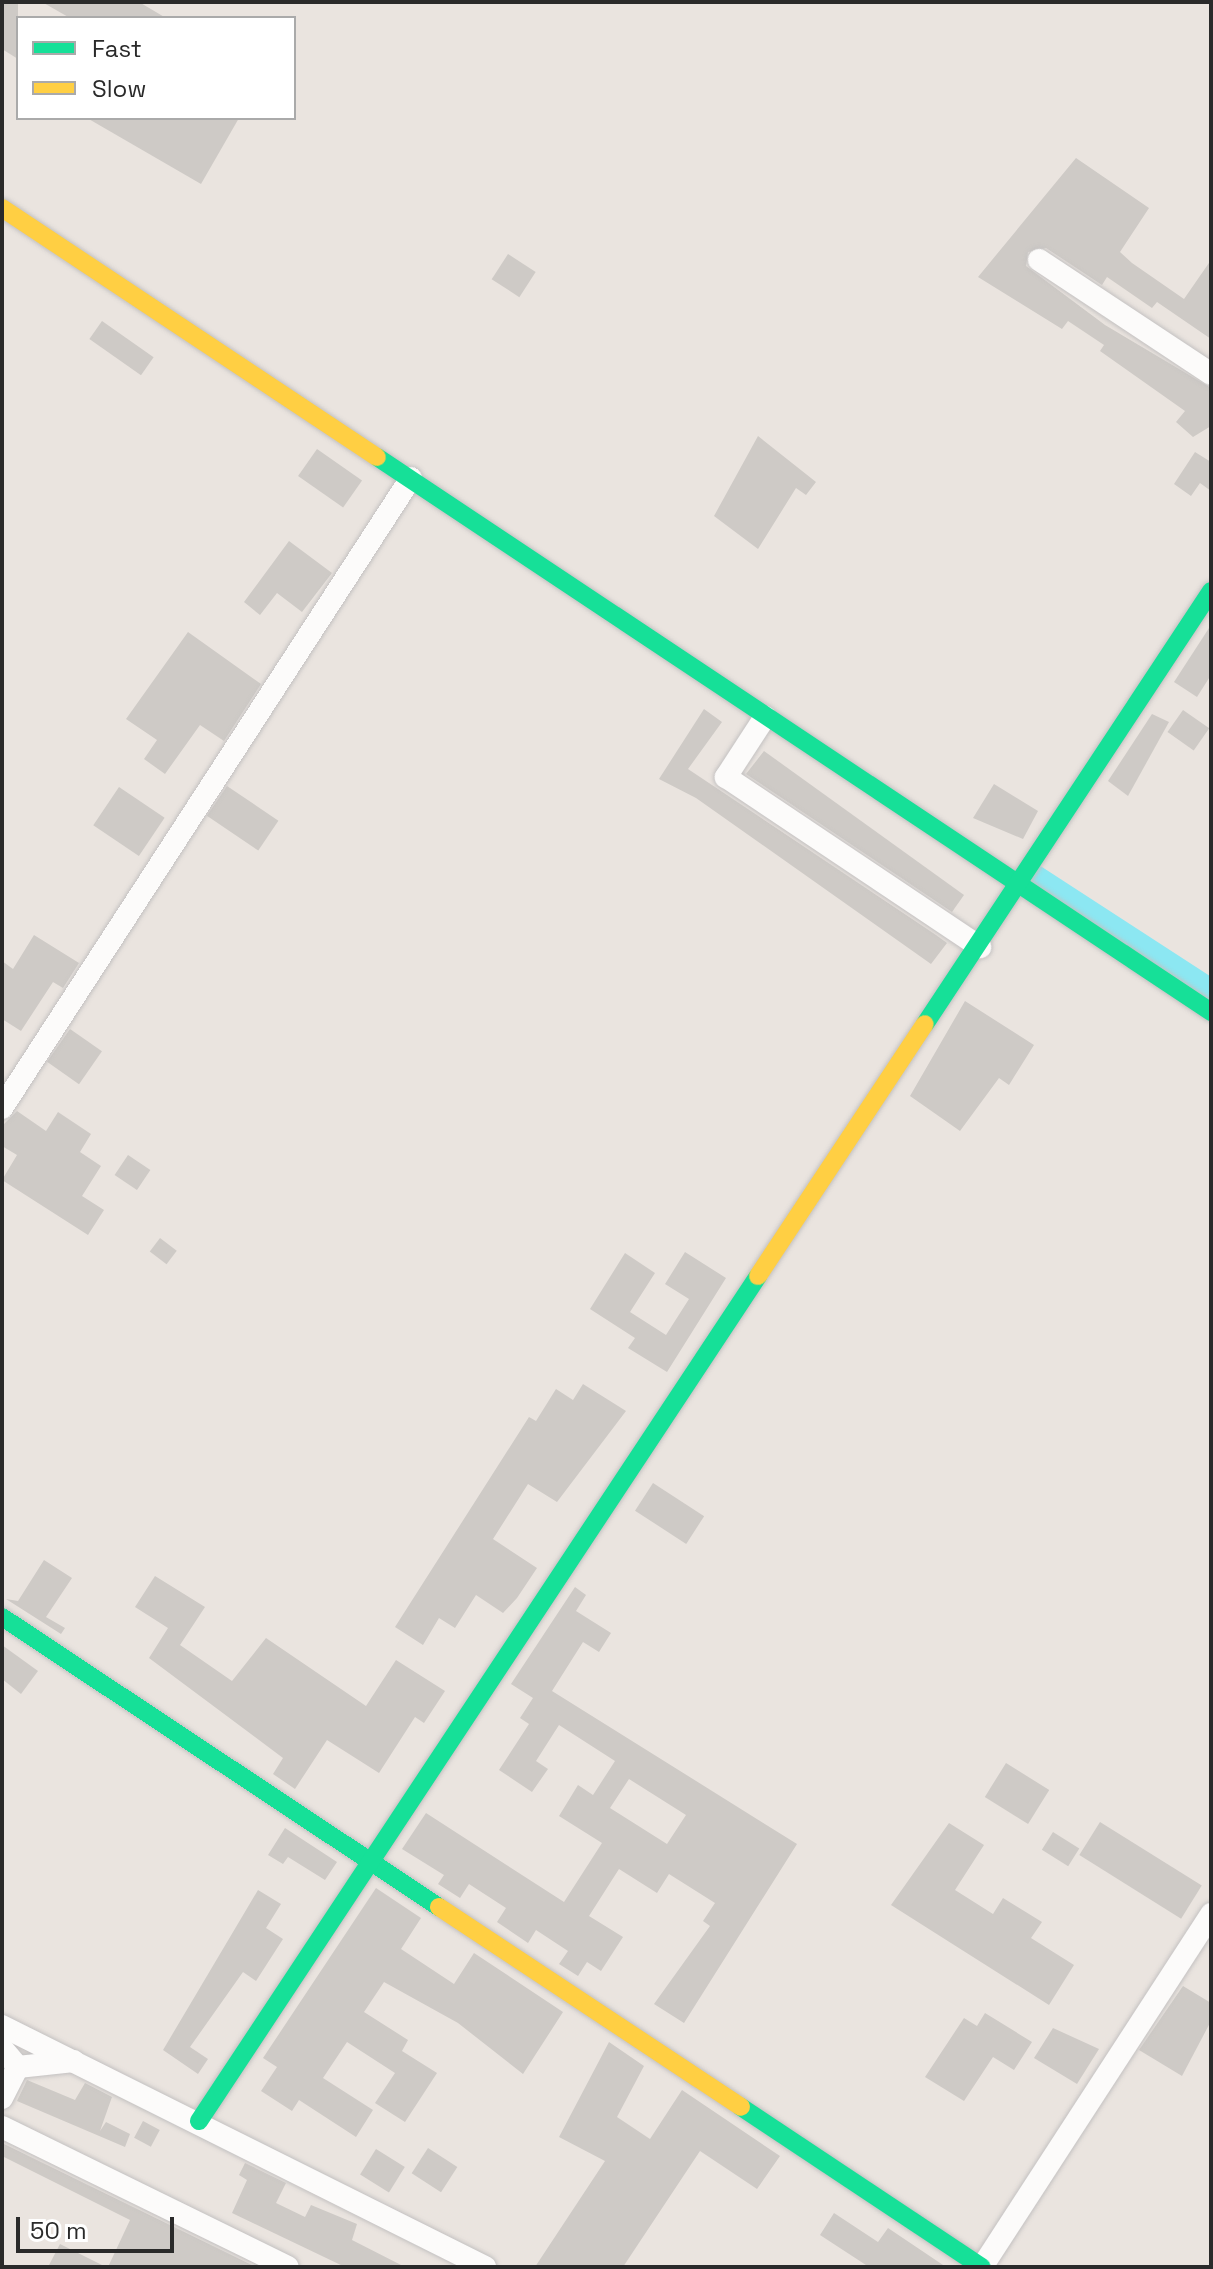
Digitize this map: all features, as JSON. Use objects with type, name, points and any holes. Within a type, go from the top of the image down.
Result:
[{"type":"street","points":[[2,208],[411,478],[1019,889],[1211,1012]]},
{"type":"street","points":[[1039,260],[1211,374]]},
{"type":"street","points":[[2,1108],[411,478]]},
{"type":"street","points":[[199,2121],[1019,889],[1211,591]]},
{"type":"street","points":[[765,717],[726,777],[980,947]]},
{"type":"street","points":[[2,1617],[373,1857],[982,2267],[1211,1914]]},
{"type":"street","points":[[2,2026],[199,2121],[485,2267]]},
{"type":"street","points":[[2,2048],[18,2067]]},
{"type":"street","points":[[18,2067],[74,2061]]},
{"type":"street","points":[[2,2098],[18,2067]]},
{"type":"street","points":[[2,2127],[288,2267]]},
{"type":"building","points":[[2,2],[18,2],[16,58],[2,49]]},
{"type":"building","points":[[42,2],[139,2],[163,16],[66,16]]},
{"type":"building","points":[[90,120],[238,120],[201,184]]},
{"type":"building","points":[[1076,158],[1149,208],[1120,252],[1132,263],[1184,299],[1211,260],[1211,339],[1157,302],[1152,308],[1107,277],[1102,285],[1046,248],[1028,252],[1026,266],[1105,325],[1211,388],[1211,426],[1193,437],[1176,422],[1185,411],[1100,351],[1104,345],[1068,321],[1062,329],[978,277]]},
{"type":"building","points":[[508,254],[536,272],[519,297],[492,279]]},
{"type":"building","points":[[102,321],[154,357],[141,375],[89,339]]},
{"type":"building","points":[[758,436],[816,482],[806,495],[796,488],[758,549],[714,516]]},
{"type":"building","points":[[317,449],[362,481],[343,508],[298,476]]},
{"type":"building","points":[[1195,452],[1211,462],[1211,491],[1200,483],[1191,496],[1174,484]]},
{"type":"building","points":[[289,541],[332,573],[302,612],[277,593],[260,615],[244,602]]},
{"type":"building","points":[[1211,625],[1211,675],[1197,697],[1174,682]]},
{"type":"building","points":[[188,632],[261,684],[224,741],[200,725],[165,774],[144,759],[157,740],[126,719]]},
{"type":"building","points":[[704,709],[722,722],[688,769],[947,943],[931,964],[696,798],[659,779]]},
{"type":"building","points":[[1183,710],[1209,728],[1194,750],[1168,732]]},
{"type":"building","points":[[1152,714],[1169,722],[1128,796],[1108,781]]},
{"type":"building","points":[[764,751],[964,895],[952,912],[746,774]]},
{"type":"building","points":[[994,784],[1038,811],[1023,839],[973,818]]},
{"type":"building","points":[[227,786],[278,821],[258,851],[207,816]]},
{"type":"building","points":[[119,787],[165,818],[139,856],[93,825]]},
{"type":"building","points":[[34,935],[79,963],[63,988],[53,982],[21,1031],[2,1019],[2,961],[13,969]]},
{"type":"building","points":[[965,1001],[1034,1045],[1009,1085],[999,1078],[960,1131],[910,1096]]},
{"type":"building","points":[[70,1029],[102,1051],[79,1084],[47,1062]]},
{"type":"building","points":[[17,1111],[46,1131],[58,1112],[91,1134],[80,1152],[101,1166],[82,1196],[104,1210],[88,1235],[2,1180],[17,1155],[2,1146],[2,1126]]},
{"type":"building","points":[[128,1155],[150,1170],[137,1190],[115,1175]]},
{"type":"building","points":[[160,1238],[177,1251],[167,1264],[150,1252]]},
{"type":"building","points":[[685,1252],[726,1278],[667,1372],[628,1348],[635,1338],[590,1309],[625,1253],[655,1273],[630,1312],[666,1335],[689,1299],[665,1284]]},
{"type":"building","points":[[583,1384],[626,1411],[557,1502],[528,1484],[493,1539],[537,1568],[517,1598],[503,1613],[476,1595],[455,1628],[439,1618],[423,1645],[395,1627],[529,1417],[536,1421],[556,1389],[573,1400]]},
{"type":"building","points":[[653,1483],[704,1516],[686,1544],[635,1511]]},
{"type":"building","points":[[44,1560],[72,1578],[46,1617],[65,1628],[61,1634],[6,1599],[18,1601]]},
{"type":"building","points":[[155,1576],[205,1607],[180,1645],[232,1681],[266,1638],[366,1706],[396,1660],[445,1691],[424,1723],[415,1717],[379,1773],[327,1740],[295,1789],[273,1774],[283,1758],[149,1658],[168,1628],[135,1607]]},
{"type":"building","points":[[575,1587],[586,1595],[576,1611],[611,1633],[599,1652],[583,1642],[552,1691],[797,1844],[684,2023],[654,2004],[710,1926],[703,1921],[715,1903],[669,1874],[657,1893],[619,1869],[589,1916],[623,1937],[601,1971],[587,1962],[578,1976],[559,1964],[568,1951],[536,1930],[528,1943],[497,1922],[506,1908],[469,1884],[460,1898],[438,1884],[444,1875],[402,1849],[426,1813],[564,1902],[602,1843],[559,1816],[578,1785],[593,1795],[615,1761],[559,1725],[536,1761],[548,1769],[532,1792],[499,1770],[529,1724],[520,1718],[533,1698],[511,1684]],"holes":[[[629,1779],[686,1815],[667,1844],[610,1808]]]},
{"type":"building","points":[[2,1645],[38,1671],[21,1694],[2,1679]]},
{"type":"building","points":[[1006,1763],[1049,1790],[1028,1824],[985,1797]]},
{"type":"building","points":[[1100,1822],[1202,1886],[1181,1919],[1079,1855]]},
{"type":"building","points":[[949,1823],[984,1845],[955,1890],[993,1914],[1003,1898],[1042,1922],[1031,1938],[1074,1965],[1049,2005],[891,1905]]},
{"type":"building","points":[[285,1828],[337,1862],[325,1880],[288,1857],[283,1864],[268,1855]]},
{"type":"building","points":[[1053,1832],[1079,1848],[1068,1866],[1042,1850]]},
{"type":"building","points":[[376,1888],[421,1918],[401,1949],[454,1984],[474,1953],[563,2012],[523,2074],[458,2023],[384,1982],[364,2012],[408,2040],[402,2051],[437,2073],[405,2122],[375,2103],[395,2073],[347,2042],[323,2078],[373,2110],[356,2137],[299,2100],[292,2111],[261,2091],[277,2067],[263,2058]]},
{"type":"building","points":[[258,1890],[281,1904],[266,1928],[283,1939],[256,1981],[243,1972],[190,2047],[208,2059],[198,2074],[163,2050]]},
{"type":"building","points":[[1183,1986],[1211,2003],[1211,2021],[1182,2076],[1139,2050]]},
{"type":"building","points":[[985,2013],[1032,2042],[1014,2070],[993,2057],[964,2101],[925,2077],[964,2018],[977,2026]]},
{"type":"building","points":[[1053,2028],[1099,2049],[1077,2084],[1034,2058]]},
{"type":"building","points":[[609,2042],[644,2066],[617,2117],[650,2139],[682,2090],[780,2156],[757,2189],[700,2151],[623,2267],[535,2267],[605,2161],[559,2137]]},
{"type":"building","points":[[27,2080],[75,2100],[85,2083],[112,2097],[100,2131],[106,2122],[130,2134],[125,2147],[17,2101]]},
{"type":"building","points":[[143,2121],[160,2130],[151,2147],[134,2138]]},
{"type":"building","points":[[2,2143],[256,2267],[108,2267],[130,2220],[2,2156]]},
{"type":"building","points":[[428,2148],[457,2167],[441,2192],[412,2173]]},
{"type":"building","points":[[376,2149],[405,2167],[389,2192],[360,2174]]},
{"type":"building","points":[[245,2163],[286,2183],[276,2203],[305,2217],[311,2205],[357,2224],[352,2240],[405,2267],[345,2267],[232,2213],[247,2180],[239,2175]]},
{"type":"building","points":[[834,2213],[878,2242],[888,2228],[946,2267],[869,2267],[820,2235]]},
{"type":"building","points":[[60,2244],[106,2267],[48,2267]]},
{"type":"waterway","points":[[1031,873],[1211,990]]},
{"type":"traffic: fast","points":[[377,457],[1211,1012]]},
{"type":"traffic: fast","points":[[925,1024],[1211,591]]},
{"type":"traffic: fast","points":[[199,2121],[758,1276]]},
{"type":"traffic: fast","points":[[2,1617],[439,1907]]},
{"type":"traffic: fast","points":[[741,2107],[982,2267]]},
{"type":"traffic: slow","points":[[2,208],[377,457]]},
{"type":"traffic: slow","points":[[758,1276],[925,1024]]},
{"type":"traffic: slow","points":[[439,1907],[741,2107]]}]
